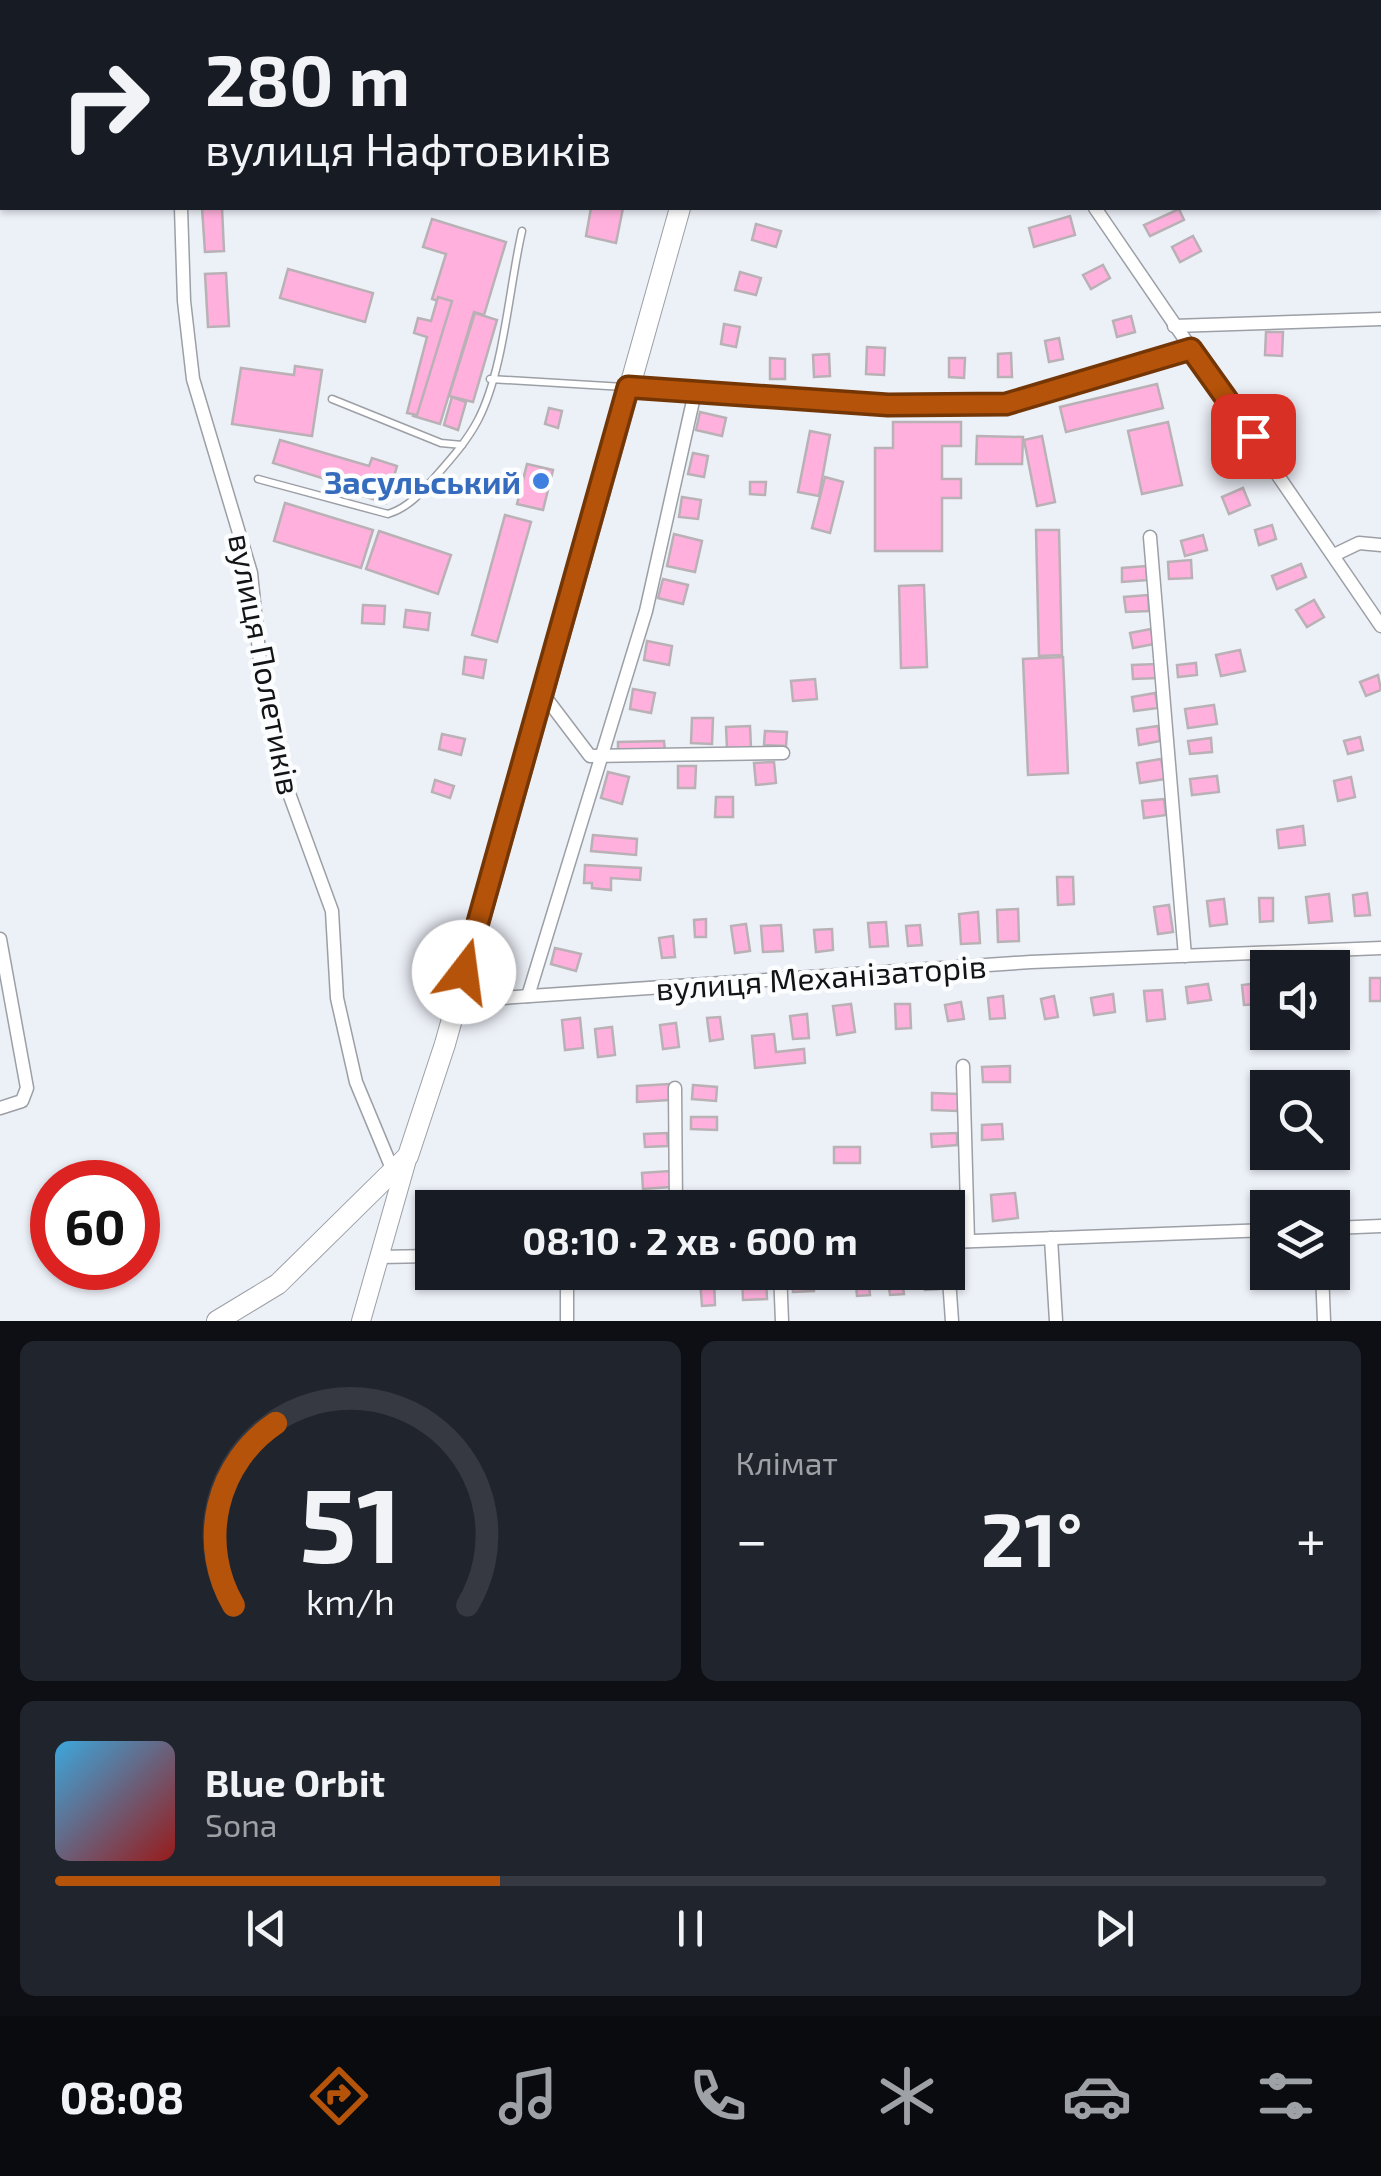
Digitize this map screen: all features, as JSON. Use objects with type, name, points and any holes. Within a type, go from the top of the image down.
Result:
[{"type":"main road","points":[[361,1321],[400,1164],[457,1001],[679,210]]},
{"type":"main road","points":[[217,1321],[278,1284],[400,1164]]},
{"type":"street","name":"вулиця Полетиків","points":[[181,210],[184,301],[193,379],[251,573],[260,660],[287,788],[332,911],[337,998],[356,1082],[400,1164]]},
{"type":"street","points":[[1096,210],[1381,626]]},
{"type":"street","points":[[1174,326],[1381,320]]},
{"type":"street","points":[[628,387],[888,405],[1006,404],[1191,349]]},
{"type":"street","points":[[528,996],[646,611],[695,392]]},
{"type":"street","points":[[1150,537],[1185,956]]},
{"type":"street","points":[[1334,554],[1359,544],[1381,545]]},
{"type":"street","points":[[542,692],[590,756],[783,753]]},
{"type":"street","points":[[0,939],[27,1088],[22,1100],[0,1108]]},
{"type":"street","name":"вулиця Механізаторів","points":[[457,1001],[1185,956],[1381,948]]},
{"type":"street","points":[[963,1066],[968,1242],[1250,1231]]},
{"type":"street","points":[[675,1088],[676,1190]]},
{"type":"street","points":[[1350,1227],[1381,1226]]},
{"type":"street","points":[[1052,1238],[1056,1321]]},
{"type":"street","points":[[379,1258],[415,1257]]},
{"type":"street","points":[[566,1290],[567,1321]]},
{"type":"street","points":[[781,1290],[782,1321]]},
{"type":"street","points":[[950,1290],[952,1321]]},
{"type":"street","points":[[1323,1290],[1324,1321]]},
{"type":"lane","points":[[258,479],[388,514],[400,510],[425,489],[480,418],[506,323],[506,300],[522,231]]},
{"type":"lane","points":[[490,379],[628,387]]},
{"type":"lane","points":[[332,399],[440,443],[462,444]]},
{"type":"building","points":[[202,210],[222,210],[224,251],[205,252]]},
{"type":"building","points":[[591,210],[623,210],[616,243],[586,236]]},
{"type":"building","points":[[1177,210],[1184,220],[1150,236],[1144,225]]},
{"type":"building","points":[[1070,216],[1075,235],[1034,247],[1029,228]]},
{"type":"building","points":[[432,219],[506,242],[484,315],[474,312],[440,424],[413,416],[447,304],[432,299],[446,254],[423,247]]},
{"type":"building","points":[[756,224],[781,231],[776,247],[752,240]]},
{"type":"building","points":[[1193,236],[1201,251],[1180,262],[1172,247]]},
{"type":"building","points":[[1103,265],[1110,278],[1091,289],[1083,275]]},
{"type":"building","points":[[288,269],[373,293],[365,322],[280,298]]},
{"type":"building","points":[[740,272],[761,278],[756,295],[735,290]]},
{"type":"building","points":[[226,273],[229,326],[208,327],[205,274]]},
{"type":"building","points":[[438,297],[452,301],[417,415],[407,413],[427,337],[414,333],[418,318],[431,321]]},
{"type":"building","points":[[475,313],[497,320],[473,402],[449,396]]},
{"type":"building","points":[[1131,316],[1135,332],[1117,337],[1113,321]]},
{"type":"building","points":[[724,324],[740,327],[736,347],[721,344]]},
{"type":"building","points":[[1266,332],[1283,332],[1282,356],[1265,355]]},
{"type":"building","points":[[1059,338],[1063,359],[1049,362],[1045,341]]},
{"type":"building","points":[[867,347],[885,348],[884,375],[866,374]]},
{"type":"building","points":[[1011,353],[1012,377],[998,377],[998,354]]},
{"type":"building","points":[[829,354],[830,376],[814,377],[813,355]]},
{"type":"building","points":[[770,358],[785,359],[785,379],[770,379]]},
{"type":"building","points":[[949,358],[965,358],[964,378],[949,377]]},
{"type":"building","points":[[295,366],[322,370],[312,436],[232,424],[241,368],[294,375]]},
{"type":"building","points":[[1157,384],[1163,408],[1066,432],[1060,407]]},
{"type":"building","points":[[452,397],[466,402],[458,430],[444,425]]},
{"type":"building","points":[[549,408],[562,411],[558,428],[545,424]]},
{"type":"building","points":[[700,412],[726,418],[722,436],[696,430]]},
{"type":"building","points":[[893,422],[961,422],[961,446],[942,446],[942,479],[961,479],[961,498],[942,498],[942,551],[875,551],[875,448],[893,448]]},
{"type":"building","points":[[1168,422],[1182,485],[1142,494],[1128,431]]},
{"type":"building","points":[[810,431],[830,435],[819,496],[798,492]]},
{"type":"building","points":[[977,436],[1023,437],[1022,464],[976,464]]},
{"type":"building","points":[[1042,436],[1055,502],[1037,506],[1024,440]]},
{"type":"building","points":[[280,440],[369,466],[372,458],[397,466],[386,503],[359,495],[361,490],[273,463]]},
{"type":"building","points":[[693,453],[708,456],[704,477],[688,474]]},
{"type":"building","points":[[527,464],[553,470],[543,510],[517,504]]},
{"type":"building","points":[[825,477],[843,482],[830,533],[812,528]]},
{"type":"building","points":[[750,482],[766,482],[765,495],[750,494]]},
{"type":"building","points":[[1243,488],[1250,505],[1229,514],[1222,497]]},
{"type":"building","points":[[682,497],[701,500],[698,519],[679,517]]},
{"type":"building","points":[[285,503],[373,530],[361,568],[274,541]]},
{"type":"building","points":[[505,515],[531,522],[497,642],[472,635]]},
{"type":"building","points":[[1272,525],[1276,539],[1259,545],[1255,530]]},
{"type":"building","points":[[1036,530],[1059,530],[1062,655],[1039,656]]},
{"type":"building","points":[[379,531],[451,555],[438,594],[366,569]]},
{"type":"building","points":[[674,534],[702,541],[695,572],[667,566]]},
{"type":"building","points":[[1203,535],[1207,550],[1185,556],[1181,541]]},
{"type":"building","points":[[1191,560],[1192,578],[1169,579],[1168,562]]},
{"type":"building","points":[[1301,564],[1306,577],[1277,589],[1272,576]]},
{"type":"building","points":[[1146,566],[1147,580],[1122,582],[1122,568]]},
{"type":"building","points":[[663,579],[688,585],[683,604],[658,598]]},
{"type":"building","points":[[924,585],[927,667],[901,668],[899,586]]},
{"type":"building","points":[[1148,595],[1149,611],[1126,612],[1124,597]]},
{"type":"building","points":[[1314,600],[1324,617],[1307,627],[1296,610]]},
{"type":"building","points":[[363,605],[385,606],[384,624],[362,623]]},
{"type":"building","points":[[406,610],[430,613],[428,630],[404,627]]},
{"type":"building","points":[[1151,629],[1154,644],[1133,648],[1130,633]]},
{"type":"building","points":[[647,641],[672,646],[669,665],[644,660]]},
{"type":"building","points":[[1240,650],[1245,671],[1221,676],[1216,655]]},
{"type":"building","points":[[465,657],[486,660],[483,678],[463,674]]},
{"type":"building","points":[[1063,657],[1068,773],[1028,775],[1023,659]]},
{"type":"building","points":[[1196,663],[1197,675],[1178,677],[1177,665]]},
{"type":"building","points":[[1157,664],[1157,678],[1133,679],[1132,665]]},
{"type":"building","points":[[1378,675],[1381,690],[1366,696],[1360,682]]},
{"type":"building","points":[[815,679],[817,699],[793,701],[791,681]]},
{"type":"building","points":[[633,689],[655,693],[651,713],[630,709]]},
{"type":"building","points":[[1155,693],[1158,708],[1134,711],[1132,697]]},
{"type":"building","points":[[1214,705],[1217,724],[1188,728],[1185,709]]},
{"type":"building","points":[[692,718],[713,718],[712,744],[691,743]]},
{"type":"building","points":[[750,726],[751,748],[727,748],[726,727]]},
{"type":"building","points":[[1158,726],[1160,741],[1139,745],[1137,729]]},
{"type":"building","points":[[765,731],[787,732],[786,746],[764,745]]},
{"type":"building","points":[[442,734],[465,739],[461,755],[439,749]]},
{"type":"building","points":[[1360,737],[1363,750],[1348,754],[1344,741]]},
{"type":"building","points":[[1211,738],[1212,752],[1190,754],[1188,741]]},
{"type":"building","points":[[664,741],[665,751],[618,751],[618,742]]},
{"type":"building","points":[[1161,759],[1165,779],[1140,783],[1137,763]]},
{"type":"building","points":[[774,762],[776,783],[756,785],[754,763]]},
{"type":"building","points":[[678,766],[696,766],[695,788],[678,788]]},
{"type":"building","points":[[608,772],[629,777],[622,804],[601,798]]},
{"type":"building","points":[[1217,776],[1219,792],[1192,795],[1190,779]]},
{"type":"building","points":[[1351,777],[1355,797],[1338,801],[1334,781]]},
{"type":"building","points":[[435,780],[454,786],[450,798],[432,792]]},
{"type":"building","points":[[716,797],[733,797],[733,817],[715,817]]},
{"type":"building","points":[[1164,799],[1166,815],[1144,818],[1142,801]]},
{"type":"building","points":[[1303,826],[1305,845],[1279,848],[1277,830]]},
{"type":"building","points":[[593,835],[637,839],[636,855],[591,851]]},
{"type":"building","points":[[585,865],[641,868],[640,880],[611,878],[611,890],[592,888],[592,883],[584,883]]},
{"type":"building","points":[[1057,877],[1073,877],[1074,904],[1058,905]]},
{"type":"building","points":[[1367,893],[1370,915],[1355,916],[1353,895]]},
{"type":"building","points":[[1329,894],[1332,921],[1309,923],[1306,897]]},
{"type":"building","points":[[1259,898],[1273,898],[1273,921],[1260,922]]},
{"type":"building","points":[[1224,899],[1227,924],[1210,926],[1207,901]]},
{"type":"building","points":[[1169,905],[1173,932],[1158,934],[1154,907]]},
{"type":"building","points":[[1018,909],[1019,941],[998,942],[997,910]]},
{"type":"building","points":[[978,912],[980,943],[961,944],[959,914]]},
{"type":"building","points":[[706,919],[706,937],[695,937],[694,920]]},
{"type":"building","points":[[886,922],[888,946],[870,947],[868,923]]},
{"type":"building","points":[[746,924],[750,951],[735,953],[731,926]]},
{"type":"building","points":[[781,925],[783,951],[763,952],[761,926]]},
{"type":"building","points":[[920,925],[922,945],[908,946],[906,926]]},
{"type":"building","points":[[832,929],[833,950],[816,952],[814,930]]},
{"type":"building","points":[[673,936],[675,957],[662,958],[659,938]]},
{"type":"building","points":[[555,948],[581,954],[576,971],[551,964]]},
{"type":"building","points":[[1370,978],[1381,978],[1381,1001],[1370,1001]]},
{"type":"building","points":[[1208,984],[1211,1000],[1188,1003],[1186,987]]},
{"type":"building","points":[[1250,984],[1250,1005],[1244,1005],[1242,985]]},
{"type":"building","points":[[1162,990],[1165,1019],[1147,1021],[1144,991]]},
{"type":"building","points":[[1113,994],[1115,1012],[1094,1015],[1091,998]]},
{"type":"building","points":[[1003,996],[1005,1018],[990,1019],[988,998]]},
{"type":"building","points":[[1054,996],[1058,1017],[1045,1019],[1041,999]]},
{"type":"building","points":[[961,1002],[964,1019],[948,1021],[945,1005]]},
{"type":"building","points":[[851,1004],[855,1032],[837,1035],[833,1006]]},
{"type":"building","points":[[895,1004],[910,1004],[911,1028],[896,1029]]},
{"type":"building","points":[[807,1014],[809,1038],[793,1039],[790,1016]]},
{"type":"building","points":[[720,1017],[723,1039],[710,1041],[707,1018]]},
{"type":"building","points":[[580,1018],[583,1048],[565,1050],[562,1020]]},
{"type":"building","points":[[676,1023],[679,1047],[663,1049],[660,1025]]},
{"type":"building","points":[[612,1027],[615,1055],[598,1057],[595,1029]]},
{"type":"building","points":[[774,1034],[776,1052],[804,1049],[805,1063],[755,1068],[752,1036]]},
{"type":"building","points":[[1010,1066],[1010,1082],[983,1082],[982,1067]]},
{"type":"building","points":[[669,1084],[669,1100],[637,1102],[637,1086]]},
{"type":"building","points":[[693,1085],[717,1087],[716,1101],[692,1099]]},
{"type":"building","points":[[932,1093],[958,1094],[958,1111],[932,1110]]},
{"type":"building","points":[[691,1117],[717,1117],[717,1130],[691,1129]]},
{"type":"building","points":[[1002,1124],[1003,1139],[982,1140],[982,1125]]},
{"type":"building","points":[[667,1133],[668,1146],[645,1147],[644,1134]]},
{"type":"building","points":[[957,1133],[957,1145],[932,1147],[931,1134]]},
{"type":"building","points":[[834,1147],[860,1147],[860,1163],[834,1163]]},
{"type":"building","points":[[670,1171],[671,1187],[643,1189],[642,1173]]},
{"type":"building","points":[[1015,1193],[1018,1218],[993,1221],[991,1195]]},
{"type":"building","points":[[701,1290],[714,1290],[715,1305],[702,1306]]},
{"type":"building","points":[[743,1290],[767,1290],[767,1299],[743,1300]]},
{"type":"building","points":[[856,1290],[870,1290],[870,1295],[857,1296]]},
{"type":"building","points":[[889,1290],[903,1290],[904,1294],[890,1295]]},
{"type":"place","name":"Засульський","points":[[541,481]]},
{"type":"route","points":[[464,972],[628,387],[888,405],[1006,404],[1191,349],[1253,436]]}]
